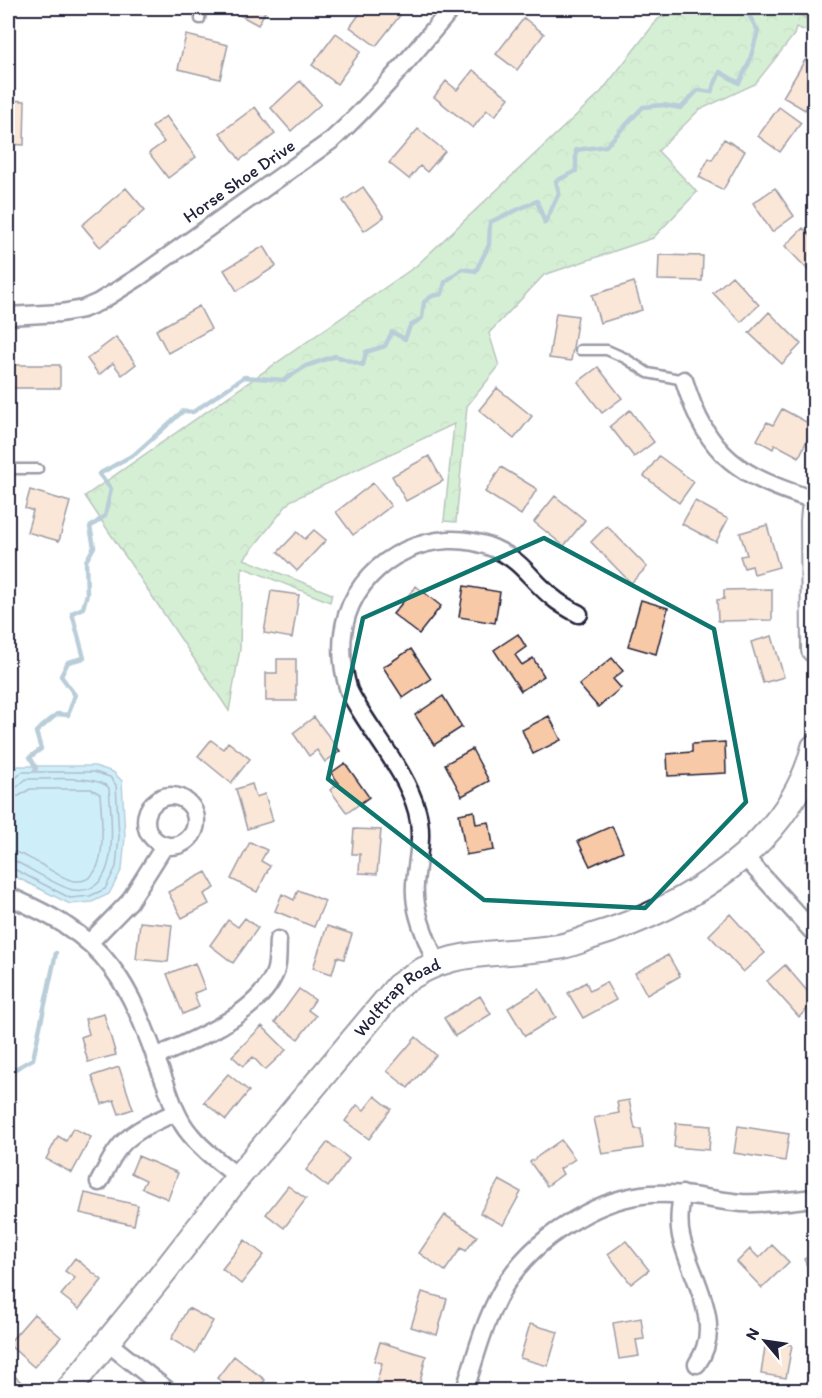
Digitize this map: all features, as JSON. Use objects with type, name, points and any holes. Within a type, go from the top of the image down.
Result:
[{"type":"street","name":"Horse Shoe Drive","points":[[8,316],[61,313],[82,309],[99,302],[139,277],[332,140],[399,72],[452,8]]},
{"type":"street","points":[[684,380],[691,404],[702,426],[715,446],[733,463],[752,477],[773,487],[814,500]]},
{"type":"street","points":[[814,510],[814,650]]},
{"type":"street","points":[[436,963],[415,902],[420,849],[418,812],[411,793],[349,691],[341,654],[348,614],[358,591],[386,561],[403,551],[440,540],[459,540],[494,548],[523,566],[550,596],[579,614]]},
{"type":"street","name":"Wolftrap Road","points":[[68,1390],[238,1177],[398,986],[413,974],[436,963],[460,956],[560,946],[621,928],[653,915],[723,873],[744,856],[779,819],[794,796],[810,766],[814,747]]},
{"type":"street","points":[[90,943],[129,903],[165,845]]},
{"type":"street","points":[[744,856],[814,933]]},
{"type":"street","points":[[8,896],[68,926],[90,943],[111,966],[138,1013],[176,1112],[188,1132],[203,1149],[238,1177]]},
{"type":"street","points":[[155,1057],[213,1030],[240,1013],[258,997],[273,978],[276,970],[278,940]]},
{"type":"street","points":[[99,1182],[117,1149],[129,1138],[141,1128],[176,1112]]},
{"type":"street","points":[[465,1390],[483,1330],[506,1281],[518,1264],[540,1243],[567,1224],[619,1200],[652,1194],[682,1194],[741,1203],[773,1203],[814,1198]]},
{"type":"street","points":[[682,1194],[679,1214],[681,1234],[708,1316],[707,1345],[698,1364]]},
{"type":"street","points":[[108,1342],[167,1390]]},
{"type":"lane","points":[[200,19],[201,8]]},
{"type":"lane","points":[[580,350],[607,350],[626,358],[648,373],[684,380]]},
{"type":"lane","points":[[8,469],[38,469]]},
{"type":"highlighted area","points":[[544,538],[714,629],[746,802],[645,908],[484,900],[328,779],[363,618]]},
{"type":"green space","points":[[682,8],[800,8],[800,15],[814,21],[814,34],[796,27],[794,35],[755,84],[699,110],[658,151],[697,192],[653,238],[544,275],[489,333],[499,366],[467,406],[456,522],[444,521],[454,424],[290,501],[244,559],[332,594],[330,602],[242,567],[240,649],[229,711],[85,496],[416,266],[601,92],[658,19]]},
{"type":"water","points":[[18,766],[95,766],[113,772],[122,781],[125,837],[122,869],[109,894],[92,902],[70,904],[8,873],[8,779]]},
{"type":"building","points":[[227,8],[267,8],[258,25]]},
{"type":"building","points":[[364,8],[395,8],[402,13],[376,46],[350,27]]},
{"type":"building","points":[[524,18],[544,34],[517,70],[496,54]]},
{"type":"building","points":[[336,33],[361,51],[337,84],[312,65]]},
{"type":"building","points":[[186,35],[228,45],[220,79],[178,69]]},
{"type":"building","points":[[805,60],[814,65],[814,95],[805,110],[783,97]]},
{"type":"building","points":[[473,70],[509,98],[495,116],[487,110],[473,128],[434,97],[446,81],[457,90]]},
{"type":"building","points":[[300,81],[321,104],[291,131],[271,108]]},
{"type":"building","points":[[8,100],[25,101],[24,145],[8,144]]},
{"type":"building","points":[[255,107],[275,134],[240,160],[220,133]]},
{"type":"building","points":[[779,107],[801,123],[780,152],[758,136]]},
{"type":"building","points":[[166,116],[196,157],[168,178],[149,153],[164,142],[152,127]]},
{"type":"building","points":[[418,129],[445,151],[427,172],[420,166],[409,179],[389,163]]},
{"type":"building","points":[[724,139],[745,151],[723,190],[699,177],[709,158],[712,160]]},
{"type":"building","points":[[363,187],[384,217],[364,231],[343,201]]},
{"type":"building","points":[[126,188],[145,210],[100,247],[82,225]]},
{"type":"building","points":[[775,188],[794,216],[772,232],[753,203]]},
{"type":"building","points":[[803,228],[814,239],[814,266],[809,271],[785,246]]},
{"type":"building","points":[[264,246],[276,266],[237,291],[224,270]]},
{"type":"building","points":[[659,255],[703,256],[702,281],[658,280]]},
{"type":"building","points":[[732,276],[759,305],[741,322],[713,293]]},
{"type":"building","points":[[634,282],[642,310],[600,323],[592,295]]},
{"type":"building","points":[[199,306],[211,329],[168,353],[156,330]]},
{"type":"building","points":[[769,312],[801,344],[782,364],[749,333]]},
{"type":"building","points":[[556,313],[578,316],[571,361],[549,358]]},
{"type":"building","points":[[116,337],[136,364],[122,375],[113,363],[99,375],[87,359]]},
{"type":"building","points":[[12,365],[60,365],[60,388],[12,388]]},
{"type":"building","points":[[598,367],[622,398],[602,413],[578,382]]},
{"type":"building","points":[[497,388],[532,416],[514,439],[479,410]]},
{"type":"building","points":[[782,409],[814,426],[799,457],[775,444],[773,449],[757,440],[767,422],[773,425]]},
{"type":"building","points":[[630,410],[654,442],[634,457],[610,426]]},
{"type":"building","points":[[429,456],[443,481],[406,501],[392,476]]},
{"type":"building","points":[[659,456],[694,482],[679,503],[644,476]]},
{"type":"building","points":[[501,467],[537,489],[521,515],[485,492]]},
{"type":"building","points":[[373,483],[391,506],[353,535],[336,512]]},
{"type":"building","points":[[30,490],[70,502],[59,541],[27,532],[33,511],[25,508]]},
{"type":"building","points":[[555,496],[585,520],[564,546],[534,522]]},
{"type":"building","points":[[695,501],[728,519],[716,542],[682,524]]},
{"type":"building","points":[[767,525],[779,567],[754,574],[752,566],[744,568],[740,556],[747,555],[740,533]]},
{"type":"building","points":[[607,526],[647,567],[631,583],[591,542]]},
{"type":"building","points":[[314,530],[326,540],[297,571],[278,552],[297,532],[305,539]]},
{"type":"building","points":[[416,586],[441,606],[419,634],[393,614]]},
{"type":"building","points":[[464,586],[500,592],[495,623],[459,617]]},
{"type":"building","points":[[772,589],[772,620],[718,621],[717,600],[724,599],[724,590]]},
{"type":"building","points":[[271,591],[299,595],[292,638],[264,633]]},
{"type":"building","points":[[641,600],[668,608],[656,654],[628,646]]},
{"type":"building","points":[[518,634],[526,647],[515,655],[522,665],[533,658],[544,676],[521,691],[494,650]]},
{"type":"building","points":[[772,636],[784,677],[763,683],[751,642]]},
{"type":"building","points":[[411,649],[431,679],[403,698],[383,667]]},
{"type":"building","points":[[612,658],[623,671],[613,679],[621,688],[598,707],[579,685]]},
{"type":"building","points":[[277,659],[296,659],[296,701],[266,701],[266,673],[277,673]]},
{"type":"building","points":[[443,696],[462,727],[434,745],[415,715]]},
{"type":"building","points":[[549,716],[561,740],[533,754],[522,730]]},
{"type":"building","points":[[314,717],[340,751],[325,762],[317,750],[309,756],[293,733]]},
{"type":"building","points":[[211,740],[223,749],[228,742],[250,759],[231,783],[198,756]]},
{"type":"building","points":[[725,742],[726,773],[668,776],[667,754],[692,752],[692,744]]},
{"type":"building","points":[[472,749],[489,781],[462,796],[445,764]]},
{"type":"building","points":[[345,763],[369,797],[347,813],[330,790],[339,783],[331,773]]},
{"type":"building","points":[[252,784],[256,797],[265,794],[273,821],[247,829],[236,789]]},
{"type":"building","points":[[474,811],[476,824],[489,822],[494,850],[466,855],[459,814]]},
{"type":"building","points":[[612,826],[623,851],[590,866],[578,841]]},
{"type":"building","points":[[354,829],[381,830],[377,874],[359,873],[360,854],[352,854]]},
{"type":"building","points":[[250,842],[267,850],[261,861],[270,866],[257,892],[231,879]]},
{"type":"building","points":[[814,845],[814,867],[805,861]]},
{"type":"building","points":[[206,872],[215,888],[204,894],[209,904],[182,918],[168,892]]},
{"type":"building","points":[[298,890],[325,901],[314,927],[275,911],[282,894],[294,900]]},
{"type":"building","points":[[730,914],[765,953],[743,972],[709,935]]},
{"type":"building","points":[[245,918],[258,928],[233,963],[210,945],[228,920],[238,927]]},
{"type":"building","points":[[140,922],[172,925],[168,962],[136,959]]},
{"type":"building","points":[[327,926],[352,934],[344,959],[337,957],[332,974],[313,968]]},
{"type":"building","points":[[668,955],[680,976],[647,995],[635,973]]},
{"type":"building","points":[[195,963],[205,989],[194,993],[199,1007],[183,1014],[167,974]]},
{"type":"building","points":[[785,965],[814,999],[814,1003],[799,1017],[767,981]]},
{"type":"building","points":[[586,982],[590,991],[606,982],[616,1000],[583,1018],[568,993]]},
{"type":"building","points":[[299,989],[315,1000],[308,1010],[316,1016],[298,1039],[275,1022]]},
{"type":"building","points":[[539,989],[556,1017],[525,1036],[508,1008]]},
{"type":"building","points":[[480,996],[491,1014],[455,1036],[444,1018]]},
{"type":"building","points":[[104,1014],[116,1055],[88,1062],[81,1037],[89,1034],[85,1019]]},
{"type":"building","points":[[262,1026],[286,1050],[265,1070],[253,1057],[243,1066],[232,1056]]},
{"type":"building","points":[[416,1037],[436,1055],[408,1088],[387,1071]]},
{"type":"building","points":[[119,1067],[133,1109],[119,1114],[114,1100],[102,1104],[92,1076]]},
{"type":"building","points":[[228,1074],[249,1091],[226,1120],[204,1102]]},
{"type":"building","points":[[375,1096],[391,1109],[369,1139],[345,1121],[357,1105],[364,1110]]},
{"type":"building","points":[[629,1100],[635,1129],[641,1129],[643,1148],[602,1154],[594,1118],[619,1113],[617,1102]]},
{"type":"building","points":[[676,1123],[711,1126],[709,1150],[674,1147]]},
{"type":"building","points":[[738,1126],[789,1134],[785,1161],[734,1153]]},
{"type":"building","points":[[73,1128],[91,1137],[72,1173],[46,1159],[58,1136],[66,1141]]},
{"type":"building","points":[[561,1140],[575,1159],[560,1169],[563,1174],[547,1186],[530,1162]]},
{"type":"building","points":[[328,1142],[349,1159],[328,1187],[306,1170]]},
{"type":"building","points":[[138,1156],[178,1173],[168,1199],[142,1188],[146,1180],[131,1173]]},
{"type":"building","points":[[499,1180],[521,1192],[503,1225],[480,1213]]},
{"type":"building","points":[[288,1186],[306,1199],[284,1228],[266,1214]]},
{"type":"building","points":[[85,1193],[138,1205],[134,1225],[80,1213]]},
{"type":"building","points":[[445,1215],[477,1236],[466,1251],[461,1248],[445,1271],[419,1253]]},
{"type":"building","points":[[245,1240],[264,1255],[241,1284],[222,1269]]},
{"type":"building","points":[[626,1241],[649,1270],[631,1284],[608,1254]]},
{"type":"building","points":[[772,1245],[789,1262],[762,1288],[737,1262],[750,1249],[759,1258]]},
{"type":"building","points":[[814,1254],[814,1281],[804,1259]]},
{"type":"building","points":[[75,1258],[102,1280],[79,1309],[61,1295],[75,1278],[65,1271]]},
{"type":"building","points":[[422,1292],[447,1299],[437,1335],[411,1327]]},
{"type":"building","points":[[188,1308],[213,1321],[195,1353],[171,1339]]},
{"type":"building","points":[[34,1314],[61,1337],[34,1367],[8,1344]]},
{"type":"building","points":[[641,1318],[644,1339],[636,1340],[639,1356],[619,1359],[613,1323]]},
{"type":"building","points":[[530,1324],[558,1332],[548,1366],[520,1358]]},
{"type":"building","points":[[766,1340],[792,1345],[786,1378],[761,1374]]},
{"type":"building","points":[[380,1342],[426,1356],[419,1386],[414,1384],[412,1390],[375,1388],[382,1363],[374,1361]]},
{"type":"building","points":[[234,1356],[265,1380],[257,1390],[234,1390],[217,1378]]},
{"type":"building","points":[[8,1370],[20,1381],[16,1386],[19,1390],[8,1390]]},
{"type":"waterway","points":[[35,771],[36,768],[30,757],[41,749],[36,732],[57,714],[68,715],[75,695],[61,676],[68,662],[84,658],[72,613],[83,608],[87,594],[86,561],[94,547],[90,527],[105,516],[111,489],[99,474],[135,454],[183,411],[193,412],[244,377],[284,380],[306,366],[335,356],[363,365],[366,352],[385,346],[392,332],[405,339],[410,326],[422,318],[424,302],[432,296],[442,294],[445,282],[462,269],[476,271],[489,245],[490,222],[537,201],[545,223],[559,193],[556,181],[576,171],[576,150],[606,146],[643,107],[663,105],[681,108],[698,90],[711,92],[720,72],[739,83],[749,63],[758,31],[745,8]]},
{"type":"waterway","points":[[8,1073],[33,1059],[56,953]]}]
